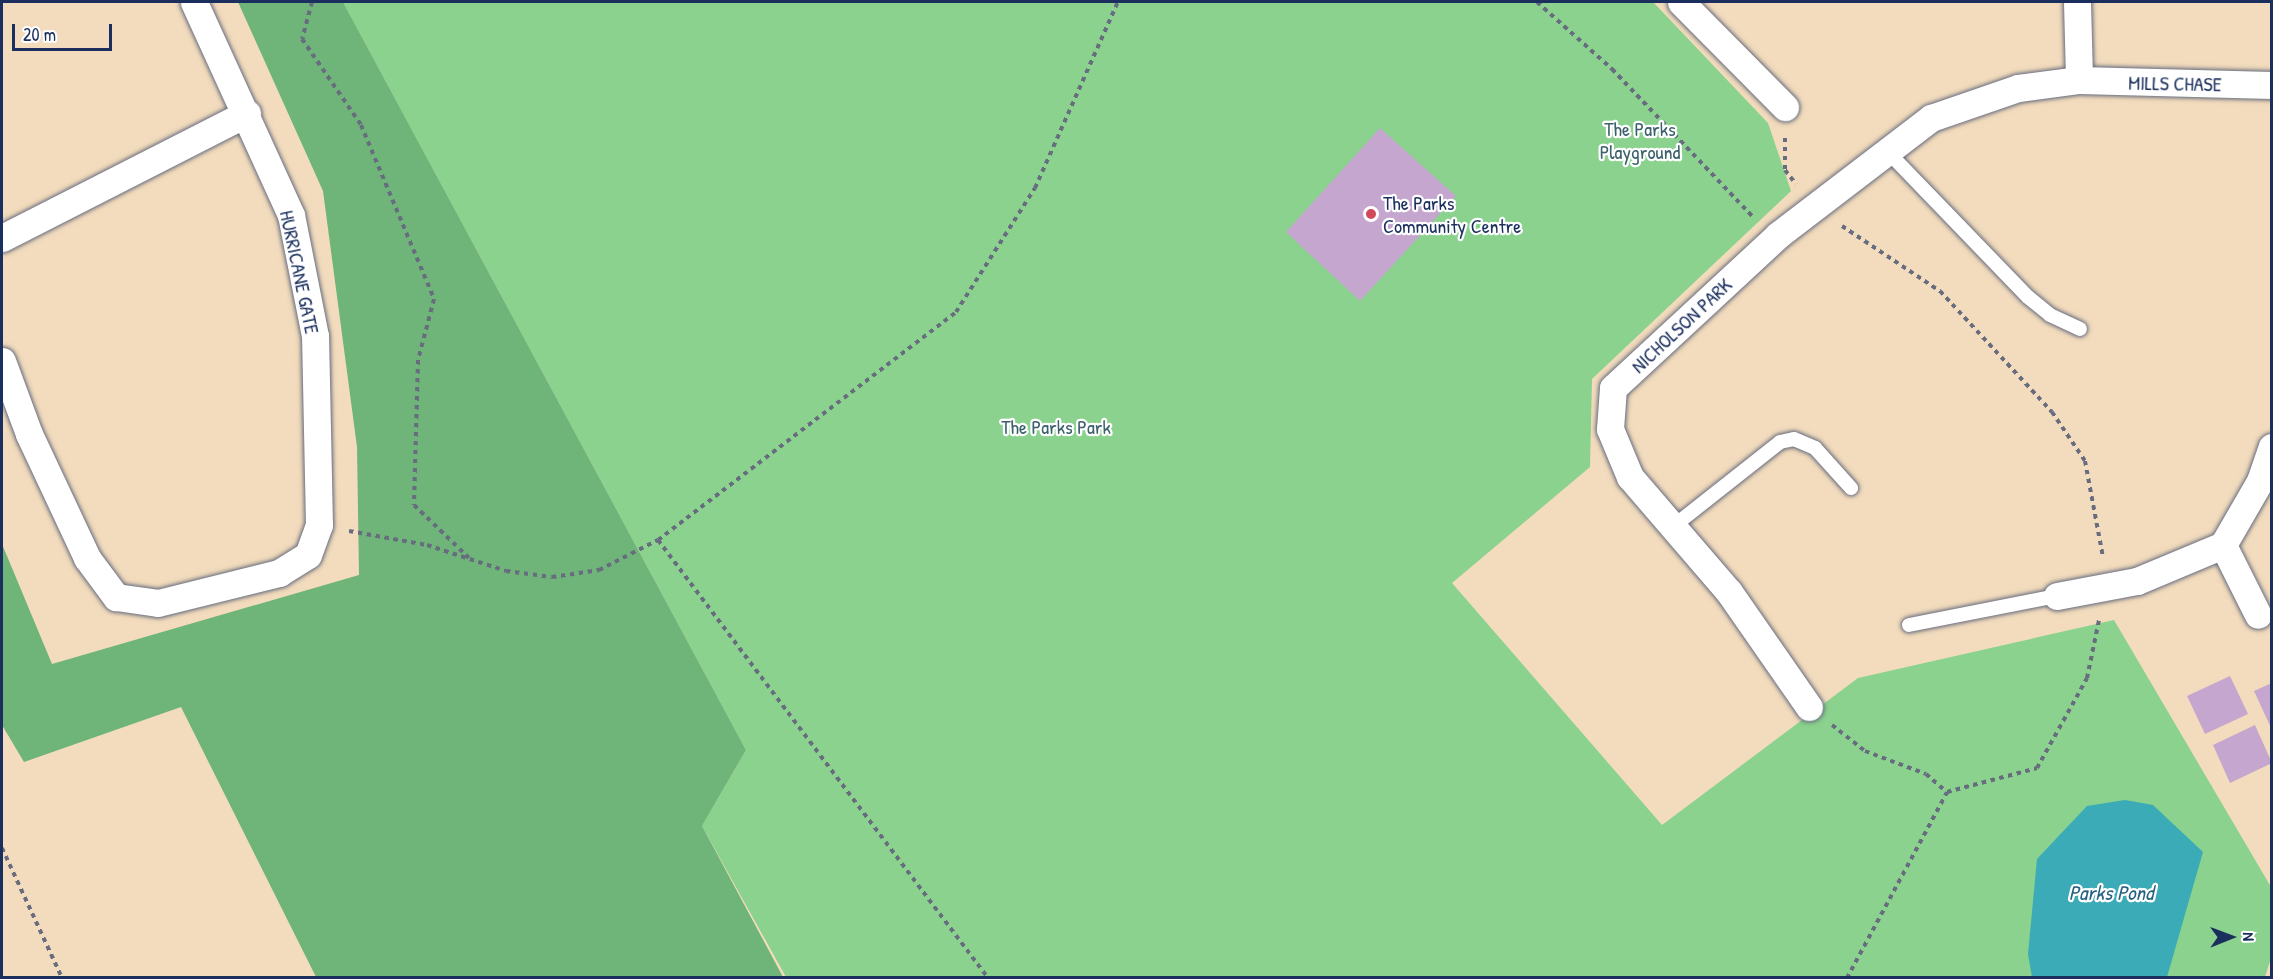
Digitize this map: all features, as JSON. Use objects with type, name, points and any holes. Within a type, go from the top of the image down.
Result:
[{"type":"street","name":"HURRICANE GATE","points":[[2,361],[28,434],[87,558],[116,597],[158,603],[279,573],[308,555],[319,525],[315,336],[291,215],[247,113],[194,2]]},
{"type":"street","points":[[1681,2],[1785,107]]},
{"type":"street","points":[[2077,2],[2079,81]]},
{"type":"street","name":"MILLS CHASE","points":[[2079,81],[2271,85]]},
{"type":"street","name":"NICHOLSON PARK","points":[[1809,707],[1729,592],[1675,525],[1630,477],[1610,429],[1612,388],[1778,235],[1931,117],[2018,87],[2079,81]]},
{"type":"street","points":[[2,238],[247,113]]},
{"type":"street","points":[[2057,597],[2138,581],[2223,545],[2260,481],[2271,447]]},
{"type":"street","points":[[2223,545],[2258,615]]},
{"type":"lane","points":[[1887,151],[2028,297],[2050,315],[2080,329]]},
{"type":"lane","points":[[1675,525],[1780,442],[1794,439],[1815,448],[1851,488]]},
{"type":"lane","points":[[1909,626],[2057,597]]},
{"type":"path","points":[[312,2],[302,39],[362,125],[434,299],[418,360],[414,505],[472,560]]},
{"type":"path","points":[[319,525],[427,545],[472,560],[552,577],[599,570],[658,540],[957,312],[1035,188],[1118,2]]},
{"type":"path","points":[[1537,2],[1612,69],[1763,227]]},
{"type":"path","points":[[1785,107],[1785,170],[1801,191]]},
{"type":"path","points":[[1831,219],[1940,291],[2052,412],[2085,461],[2107,587],[2087,678],[2037,768],[1947,792],[1847,978]]},
{"type":"path","points":[[658,540],[988,978]]},
{"type":"path","points":[[1809,707],[1865,751],[1926,774],[1947,792]]},
{"type":"path","points":[[2,848],[62,978]]},
{"type":"green space","points":[[238,2],[343,2],[746,750],[702,826],[783,977],[316,977],[181,707],[24,762],[2,725],[2,544],[52,664],[359,575],[357,447],[323,191]]},
{"type":"green space","name":"The Parks Park","points":[[343,2],[1653,2],[1768,123],[1791,191],[1592,379],[1590,467],[1452,583],[1662,825],[1858,678],[2114,620],[2271,887],[2271,958],[2265,977],[786,977],[702,826],[746,750]]},
{"type":"water","name":"Parks Pond","points":[[2125,800],[2153,805],[2203,852],[2167,977],[2032,977],[2028,954],[2037,859],[2087,806]]},
{"type":"building","name":"The Parks Community Centre","points":[[1380,128],[1456,196],[1360,301],[1286,232]]},
{"type":"building","points":[[2230,676],[2248,714],[2205,734],[2187,696]]},
{"type":"building","points":[[2272,683],[2272,730],[2254,691]]},
{"type":"building","points":[[2255,725],[2272,763],[2230,783],[2213,745]]},
{"type":"place","name":"The Parks Community Centre","points":[[1371,214]]},
{"type":"park label","name":"The Parks Playground","points":[[1640,140]]}]
